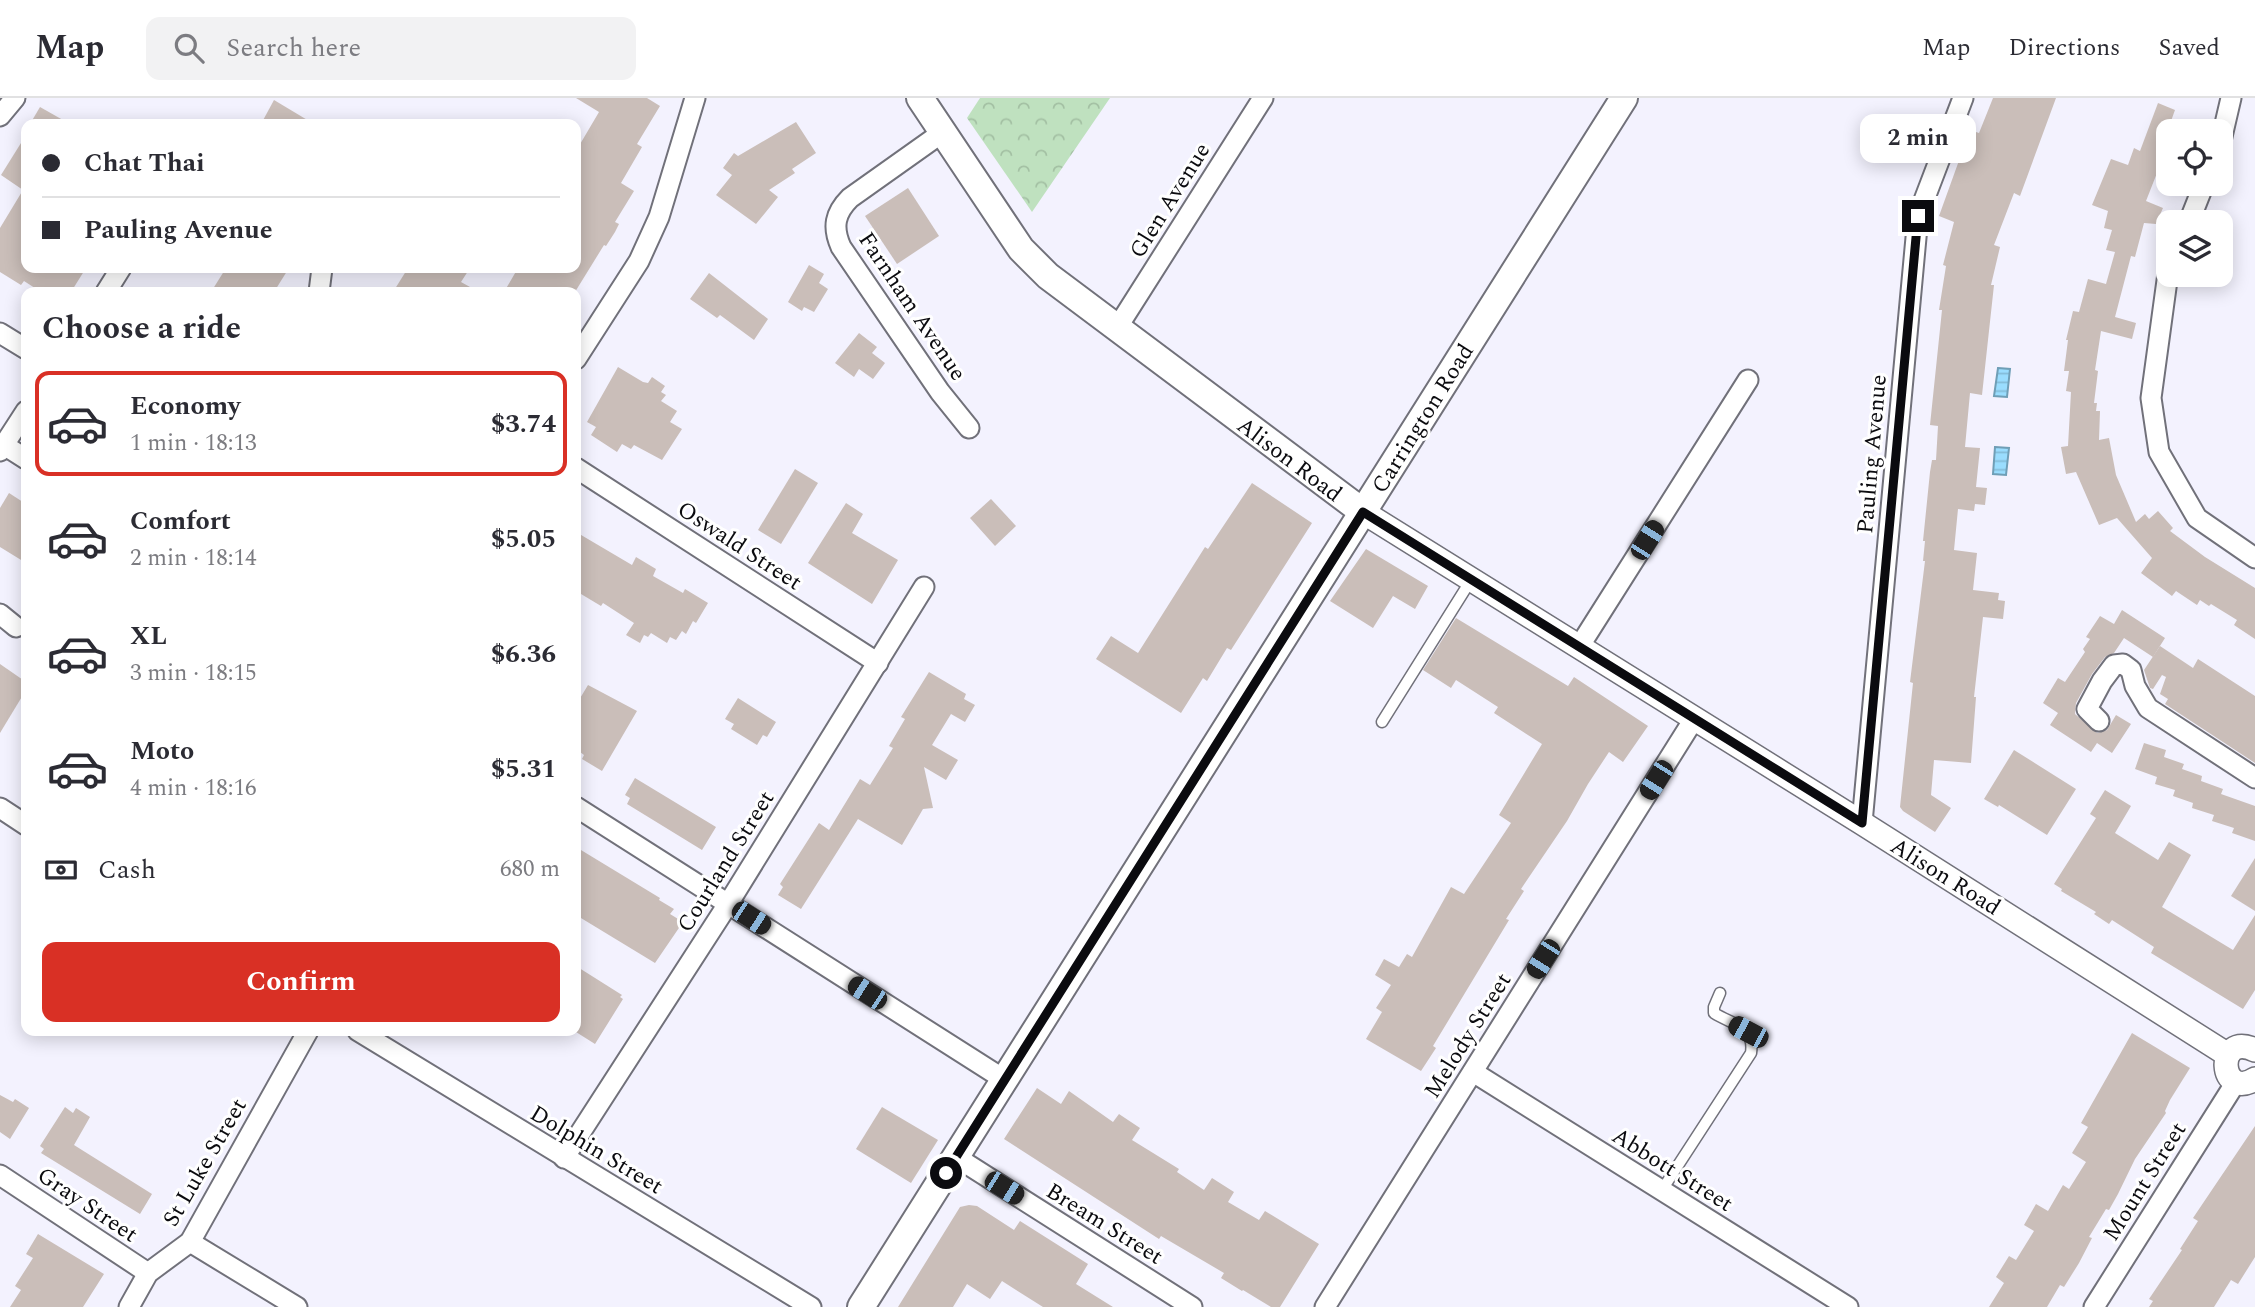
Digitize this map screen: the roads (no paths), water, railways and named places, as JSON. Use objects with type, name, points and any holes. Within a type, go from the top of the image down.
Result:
[{"type":"main road","name":"Alison Road","points":[[920,98],[1021,249],[1048,276],[1363,512]]},
{"type":"main road","name":"Carrington Road","points":[[861,1307],[1624,98]]},
{"type":"street","points":[[0,116],[15,98]]},
{"type":"street","points":[[581,351],[639,261],[659,217],[695,98]]},
{"type":"street","name":"Glen Avenue","points":[[1118,328],[1263,98]]},
{"type":"street","name":"Pauling Avenue","points":[[1862,823],[1918,216],[1963,98]]},
{"type":"street","points":[[2226,119],[2231,98]]},
{"type":"street","name":"Farnham Avenue","points":[[943,132],[850,198],[840,208],[835,220],[835,234],[841,247],[940,392],[969,428]]},
{"type":"street","points":[[2166,287],[2151,398],[2159,452],[2197,518],[2255,558]]},
{"type":"street","points":[[0,333],[21,346]]},
{"type":"street","points":[[1579,647],[1748,380]]},
{"type":"street","points":[[21,419],[2,448],[21,456]]},
{"type":"street","name":"Oswald Street","points":[[581,471],[878,663]]},
{"type":"street","name":"Alison Road","points":[[1363,512],[2228,1055]]},
{"type":"street","name":"Courland Street","points":[[564,1158],[728,904],[924,587]]},
{"type":"street","points":[[0,614],[16,628]]},
{"type":"street","points":[[2099,721],[2087,709],[2113,665],[2123,664],[2131,670],[2135,686],[2148,708],[2255,778]]},
{"type":"street","name":"Melody Street","points":[[1325,1307],[1695,719]]},
{"type":"street","points":[[0,808],[21,822]]},
{"type":"street","points":[[581,810],[1005,1080]]},
{"type":"street","name":"St Luke Street","points":[[129,1307],[148,1273],[190,1242],[305,1036]]},
{"type":"street","name":"Dolphin Street","points":[[366,1036],[811,1307]]},
{"type":"street","points":[[2245,1081],[2226,1071],[2225,1064],[2228,1055],[2242,1046],[2255,1050]]},
{"type":"street","name":"Abbott Street","points":[[1473,1072],[1848,1307]]},
{"type":"street","name":"Mount Street","points":[[2094,1307],[2245,1081]]},
{"type":"street","name":"Bream Street","points":[[956,1157],[1192,1307]]},
{"type":"street","name":"Gray Street","points":[[0,1175],[148,1273]]},
{"type":"street","points":[[190,1242],[297,1307]]},
{"type":"lane","points":[[1382,722],[1471,580]]},
{"type":"lane","points":[[1662,1190],[1751,1052],[1752,1042],[1748,1032],[1714,1013],[1720,993]]},
{"type":"water","points":[[1998,368],[2010,369],[2007,397],[1994,396]]},
{"type":"water","points":[[1995,447],[2009,448],[2006,475],[1993,474]]}]
